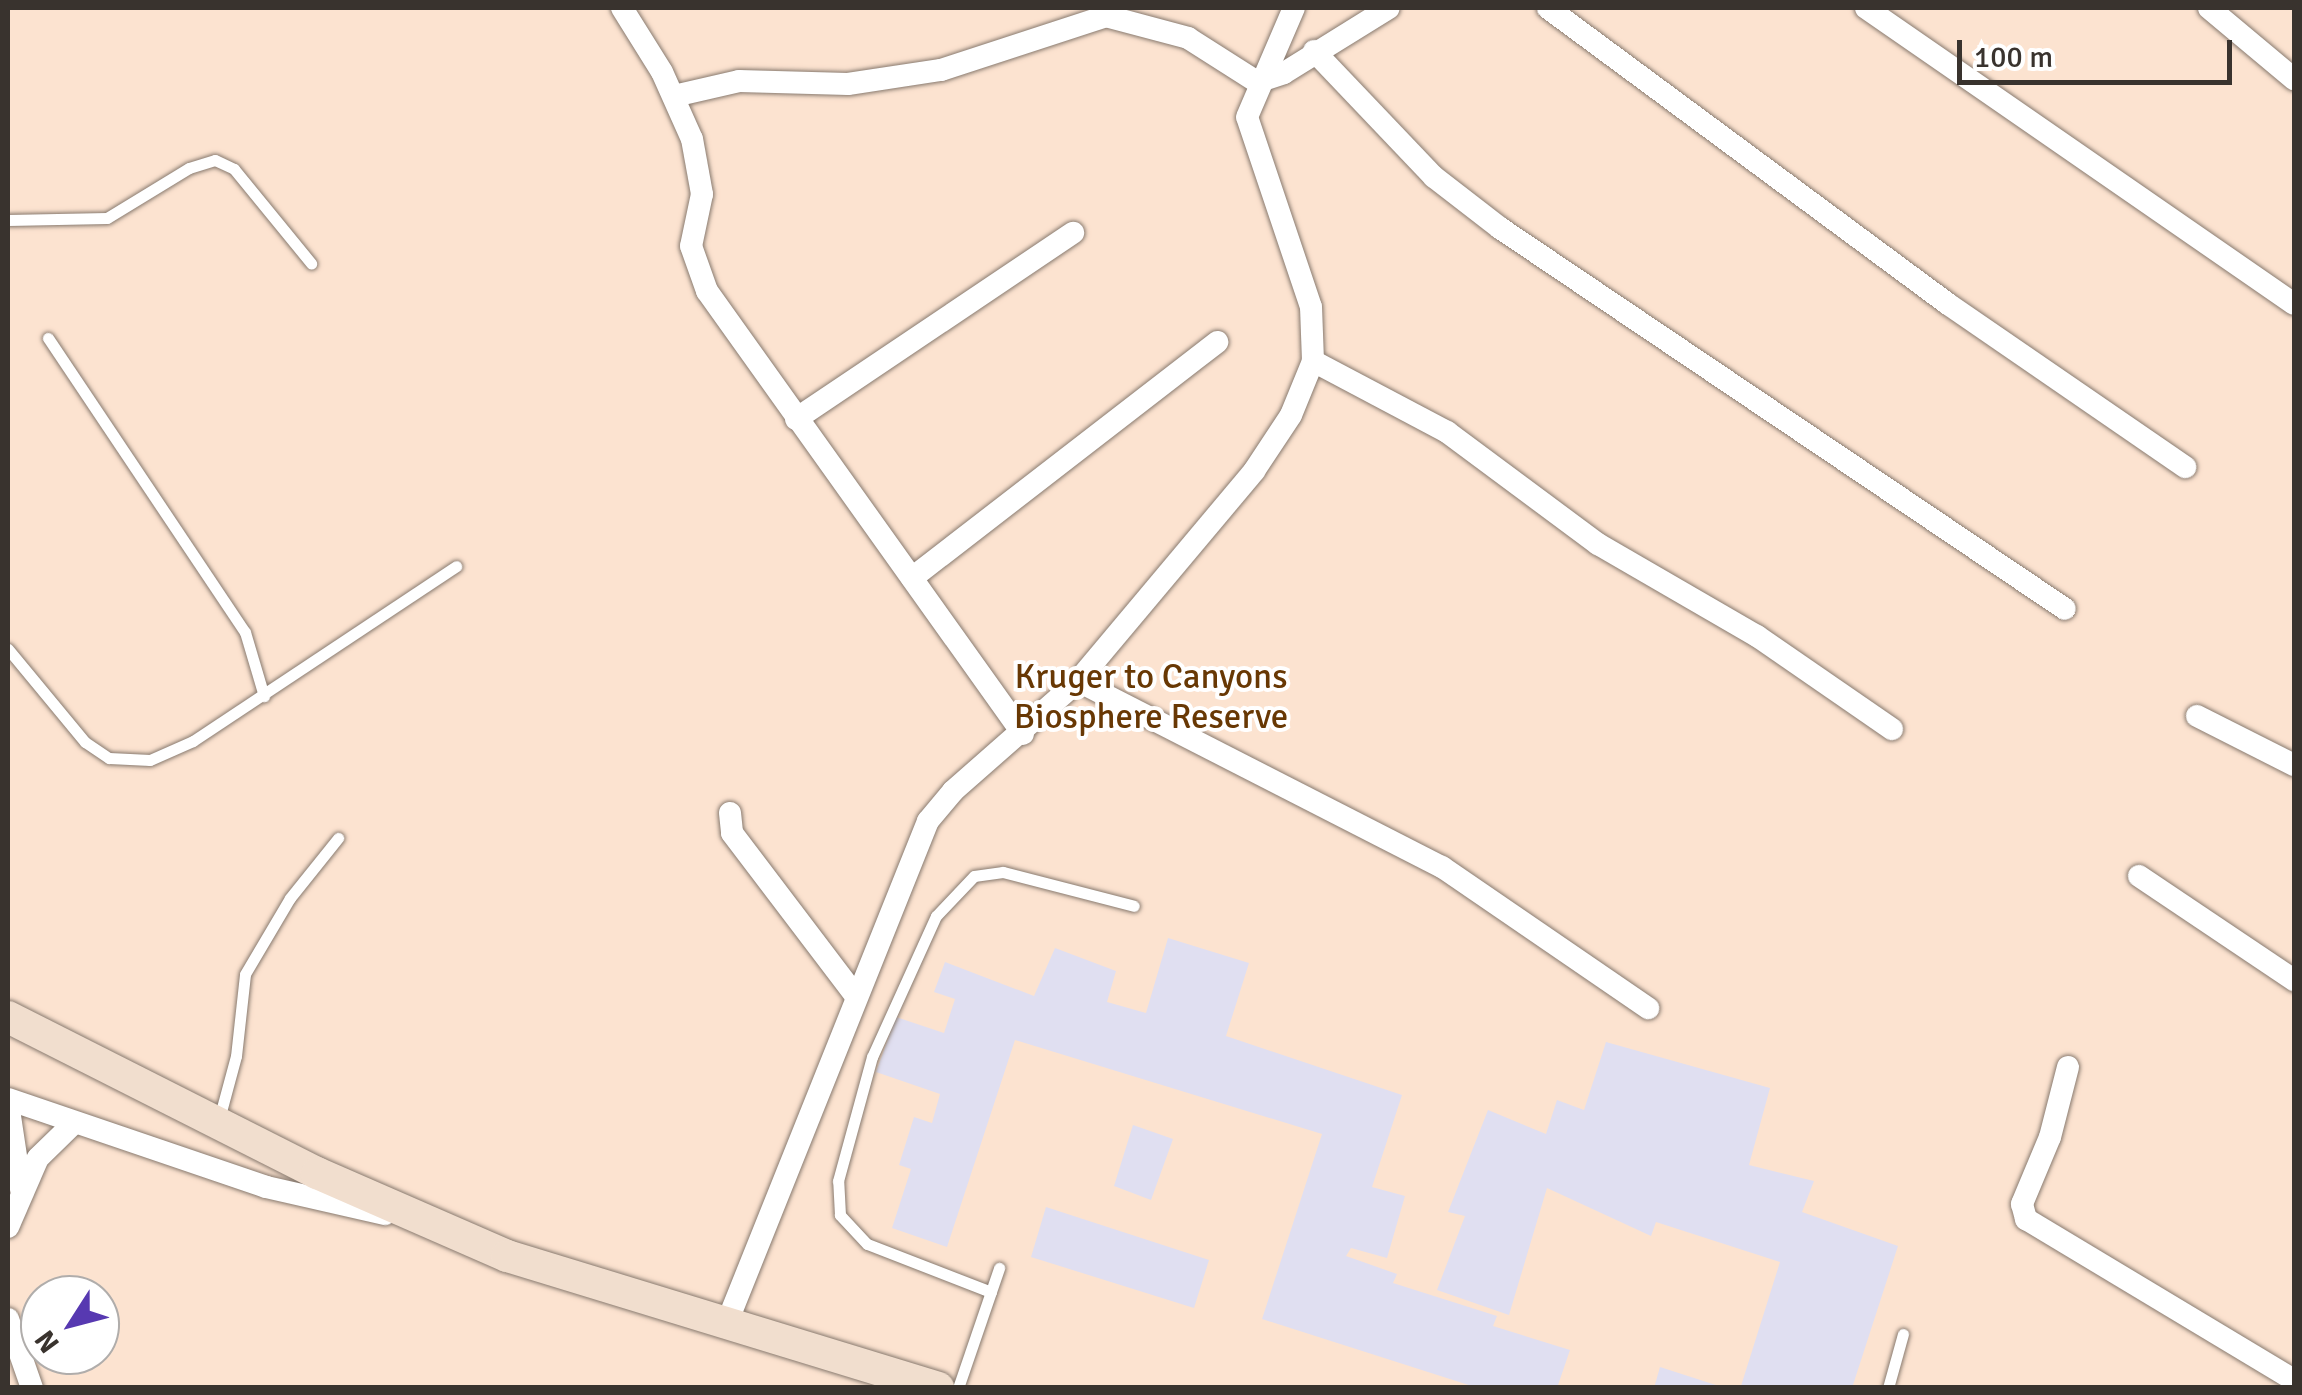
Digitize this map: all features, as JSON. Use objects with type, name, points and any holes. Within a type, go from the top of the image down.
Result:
[{"type":"street","points":[[622,8],[674,96],[700,170],[694,266],[796,420],[1023,734]]},
{"type":"street","points":[[726,1325],[854,994],[928,821],[952,791],[1023,734],[1078,680],[1254,471],[1291,415],[1312,360],[1301,264],[1250,142],[1247,117],[1257,82],[1294,8]]},
{"type":"street","points":[[1257,82],[1284,73],[1389,8]]},
{"type":"street","points":[[1548,8],[1948,304],[2185,467]]},
{"type":"street","points":[[1866,8],[2294,304]]},
{"type":"street","points":[[2209,8],[2294,79]]},
{"type":"street","points":[[674,96],[739,81],[848,84],[941,70],[1115,12],[1188,38],[1257,82]]},
{"type":"street","points":[[1314,51],[1434,177],[1500,228],[2066,609]]},
{"type":"street","points":[[796,420],[1073,233]]},
{"type":"street","points":[[912,578],[1218,342]]},
{"type":"street","points":[[1312,360],[1447,432],[1598,544],[1758,636],[1892,730]]},
{"type":"street","points":[[1078,680],[1442,867],[1648,1008]]},
{"type":"street","points":[[2197,716],[2294,764]]},
{"type":"street","points":[[730,813],[732,834],[854,994]]},
{"type":"street","points":[[2139,876],[2294,980]]},
{"type":"street","points":[[8,1017],[217,1123],[433,1225]]},
{"type":"street","points":[[2068,1068],[2050,1137],[2022,1204],[2026,1219],[2294,1380]]},
{"type":"street","points":[[21,1193],[8,1101],[266,1187],[433,1225],[726,1325],[938,1388]]},
{"type":"street","points":[[8,1227],[21,1193],[50,1140],[74,1123]]},
{"type":"street","points":[[8,1319],[32,1388]]},
{"type":"lane","points":[[8,220],[107,218],[215,160],[234,169],[311,263]]},
{"type":"lane","points":[[48,338],[245,632],[264,696]]},
{"type":"lane","points":[[8,649],[84,742],[129,762],[192,742],[456,566]]},
{"type":"lane","points":[[217,1123],[236,1056],[246,974],[290,898],[338,838]]},
{"type":"lane","points":[[991,1292],[867,1244],[840,1216],[838,1181],[872,1058],[936,916],[974,876],[1003,872],[1134,906]]},
{"type":"lane","points":[[958,1388],[999,1268]]},
{"type":"lane","points":[[1888,1388],[1903,1334]]},
{"type":"green space","name":"Kruger to Canyons Biosphere Reserve","points":[[8,8],[2294,8],[2294,1387],[8,1388]]},
{"type":"building","points":[[1168,938],[1249,963],[1226,1036],[1402,1095],[1372,1187],[1405,1196],[1387,1258],[1351,1248],[1346,1256],[1397,1274],[1393,1283],[1497,1316],[1493,1326],[1570,1350],[1557,1388],[1478,1388],[1262,1319],[1322,1134],[1015,1040],[947,1247],[892,1228],[911,1169],[899,1165],[914,1117],[932,1123],[940,1094],[876,1072],[896,1017],[944,1033],[955,999],[934,992],[945,962],[1034,996],[1055,948],[1116,971],[1107,1002],[1146,1013]]},
{"type":"building","points":[[1606,1042],[1770,1088],[1749,1165],[1814,1181],[1802,1212],[1898,1246],[1852,1388],[1741,1386],[1780,1262],[1656,1222],[1651,1236],[1547,1188],[1509,1315],[1437,1290],[1465,1216],[1448,1212],[1488,1110],[1546,1134],[1557,1100],[1584,1110]]},
{"type":"building","points":[[1133,1125],[1173,1139],[1151,1200],[1114,1186]]},
{"type":"building","points":[[1046,1207],[1209,1260],[1194,1308],[1031,1257]]},
{"type":"building","points":[[1660,1367],[1722,1387],[1722,1388],[1654,1388]]}]
